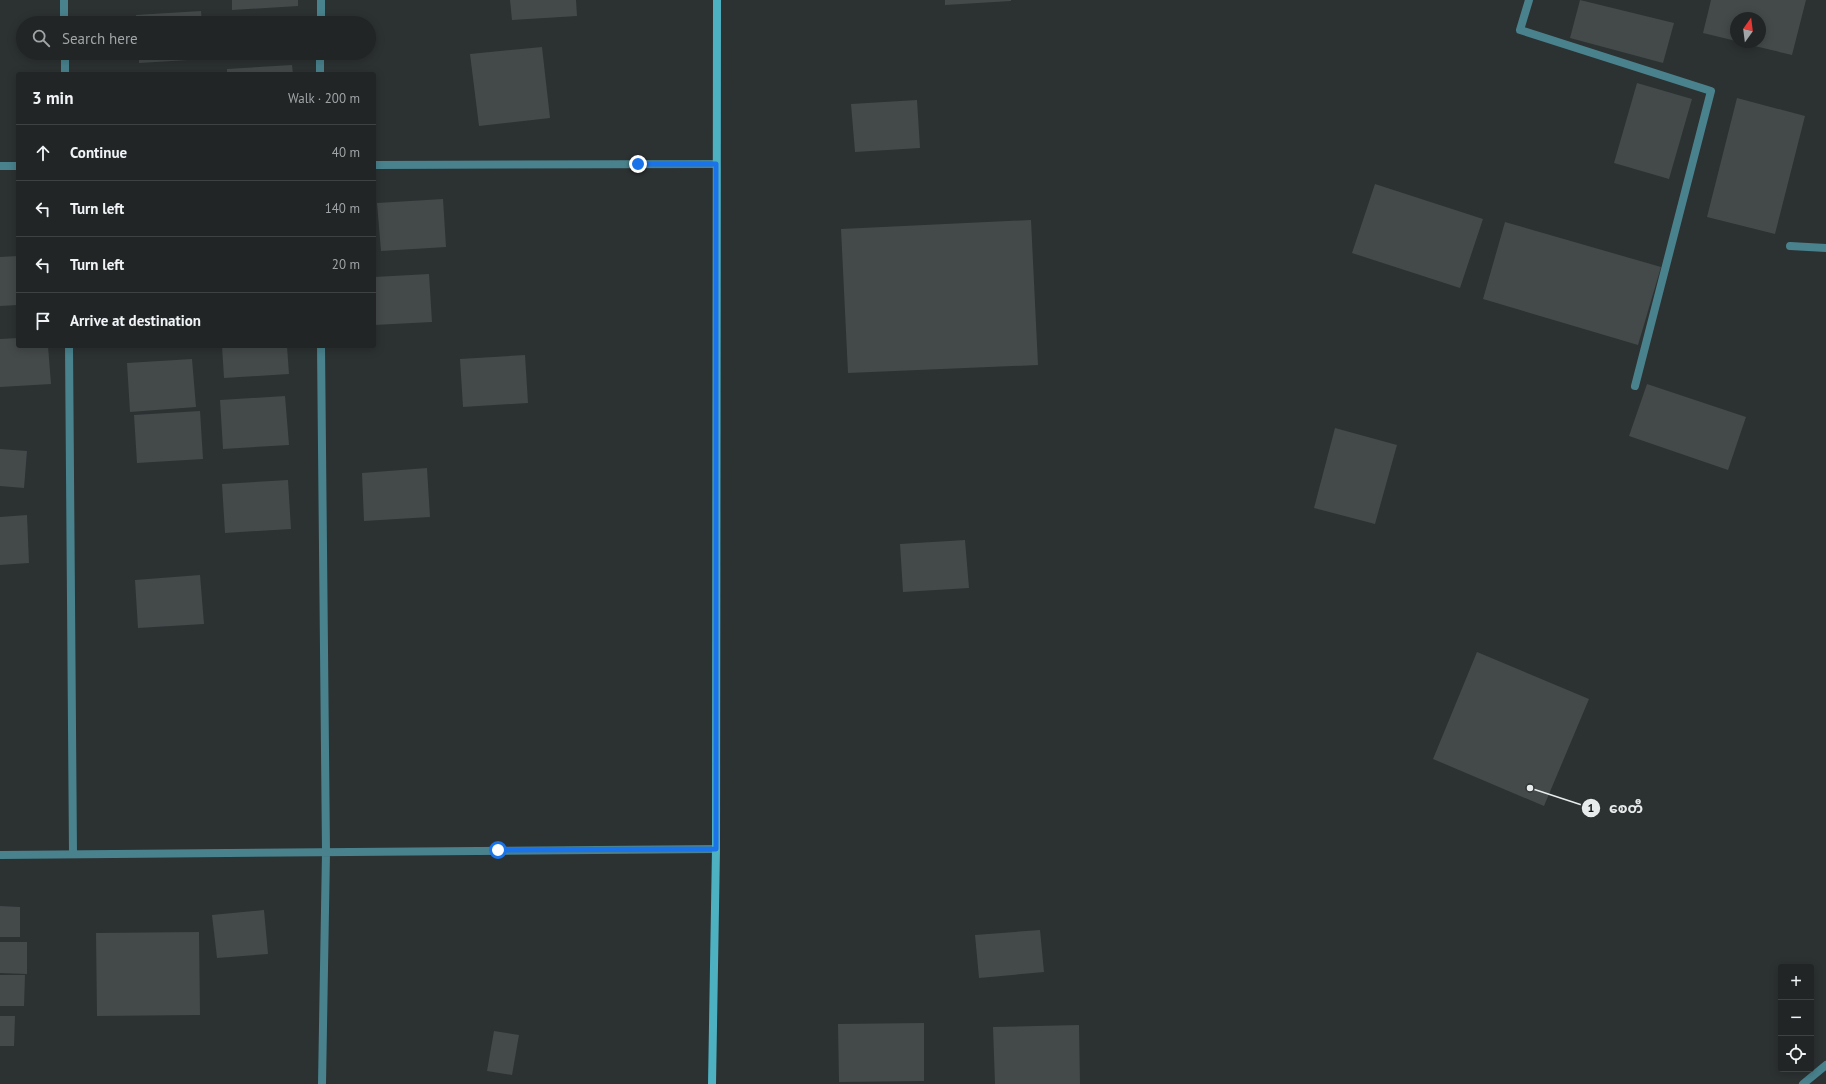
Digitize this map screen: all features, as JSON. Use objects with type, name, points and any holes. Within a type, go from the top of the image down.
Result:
[{"type":"main road","points":[[712,1084],[716,849],[717,0]]},
{"type":"street","points":[[64,0],[64,16]]},
{"type":"street","points":[[321,0],[321,16]]},
{"type":"street","points":[[1529,0],[1520,30],[1712,91],[1635,386]]},
{"type":"street","points":[[65,60],[65,72]]},
{"type":"street","points":[[320,60],[320,72]]},
{"type":"street","points":[[376,164],[716,164]]},
{"type":"street","points":[[0,166],[16,166]]},
{"type":"street","points":[[1790,246],[1826,248]]},
{"type":"street","points":[[69,348],[73,854]]},
{"type":"street","points":[[321,348],[326,852],[322,1084]]},
{"type":"street","points":[[0,855],[716,849]]},
{"type":"street","points":[[1803,1084],[1826,1065]]},
{"type":"building","points":[[232,0],[298,0],[298,6],[232,10]]},
{"type":"building","points":[[510,0],[576,0],[577,16],[512,20]]},
{"type":"building","points":[[945,0],[1011,0],[1011,1],[945,5]]},
{"type":"building","points":[[1580,0],[1674,23],[1663,63],[1570,38]]},
{"type":"building","points":[[1711,0],[1806,0],[1792,55],[1763,48],[1766,48],[1766,12],[1730,12],[1730,40],[1703,33]]},
{"type":"building","points":[[201,11],[201,16],[136,16]]},
{"type":"building","points":[[542,47],[550,118],[479,126],[470,54]]},
{"type":"building","points":[[139,60],[188,60],[139,63]]},
{"type":"building","points":[[292,65],[293,72],[227,72],[227,69]]},
{"type":"building","points":[[1637,83],[1692,99],[1669,179],[1614,163]]},
{"type":"building","points":[[1737,98],[1805,116],[1775,234],[1707,217]]},
{"type":"building","points":[[917,100],[920,148],[855,152],[851,104]]},
{"type":"building","points":[[1375,184],[1483,219],[1460,288],[1352,253]]},
{"type":"building","points":[[443,199],[446,247],[381,251],[377,203]]},
{"type":"building","points":[[1031,220],[1038,365],[848,373],[841,229]]},
{"type":"building","points":[[1505,222],[1661,267],[1638,345],[1483,299]]},
{"type":"building","points":[[16,256],[16,305],[0,306],[0,257]]},
{"type":"building","points":[[429,274],[432,322],[376,325],[376,277]]},
{"type":"building","points":[[16,338],[16,348],[48,348],[51,384],[0,387],[0,339]]},
{"type":"building","points":[[222,348],[287,348],[289,374],[224,378]]},
{"type":"building","points":[[525,355],[528,403],[463,407],[460,359]]},
{"type":"building","points":[[192,359],[196,407],[130,412],[127,363]]},
{"type":"building","points":[[1647,384],[1746,417],[1728,470],[1629,436]]},
{"type":"building","points":[[285,396],[289,445],[223,449],[220,400]]},
{"type":"building","points":[[200,411],[203,459],[137,463],[134,415]]},
{"type":"building","points":[[1335,428],[1397,445],[1375,524],[1314,508]]},
{"type":"building","points":[[0,449],[27,451],[24,488],[0,486]]},
{"type":"building","points":[[427,468],[430,517],[364,521],[362,473]]},
{"type":"building","points":[[288,480],[291,529],[225,533],[222,484]]},
{"type":"building","points":[[27,515],[29,563],[0,565],[0,517]]},
{"type":"building","points":[[965,540],[969,588],[903,592],[900,544]]},
{"type":"building","points":[[200,575],[204,624],[138,628],[135,580]]},
{"type":"building","points":[[1477,652],[1589,699],[1544,806],[1433,759]]},
{"type":"building","points":[[0,906],[20,907],[20,937],[0,937]]},
{"type":"building","points":[[264,910],[268,954],[217,958],[212,915]]},
{"type":"building","points":[[1040,930],[1044,972],[979,978],[975,935]]},
{"type":"building","points":[[199,932],[200,1015],[97,1016],[96,933]]},
{"type":"building","points":[[0,942],[27,942],[27,974],[0,973]]},
{"type":"building","points":[[0,975],[25,975],[24,1006],[0,1006]]},
{"type":"building","points":[[0,1016],[15,1016],[14,1046],[0,1046]]},
{"type":"building","points":[[924,1023],[924,1081],[839,1082],[838,1024]]},
{"type":"building","points":[[1079,1025],[1080,1084],[995,1084],[993,1027]]},
{"type":"building","points":[[494,1031],[519,1035],[512,1075],[487,1071]]},
{"type":"place","name":"စေတီ","points":[[1530,788]]},
{"type":"route","points":[[498,850],[716,849],[716,164],[638,164]]}]
